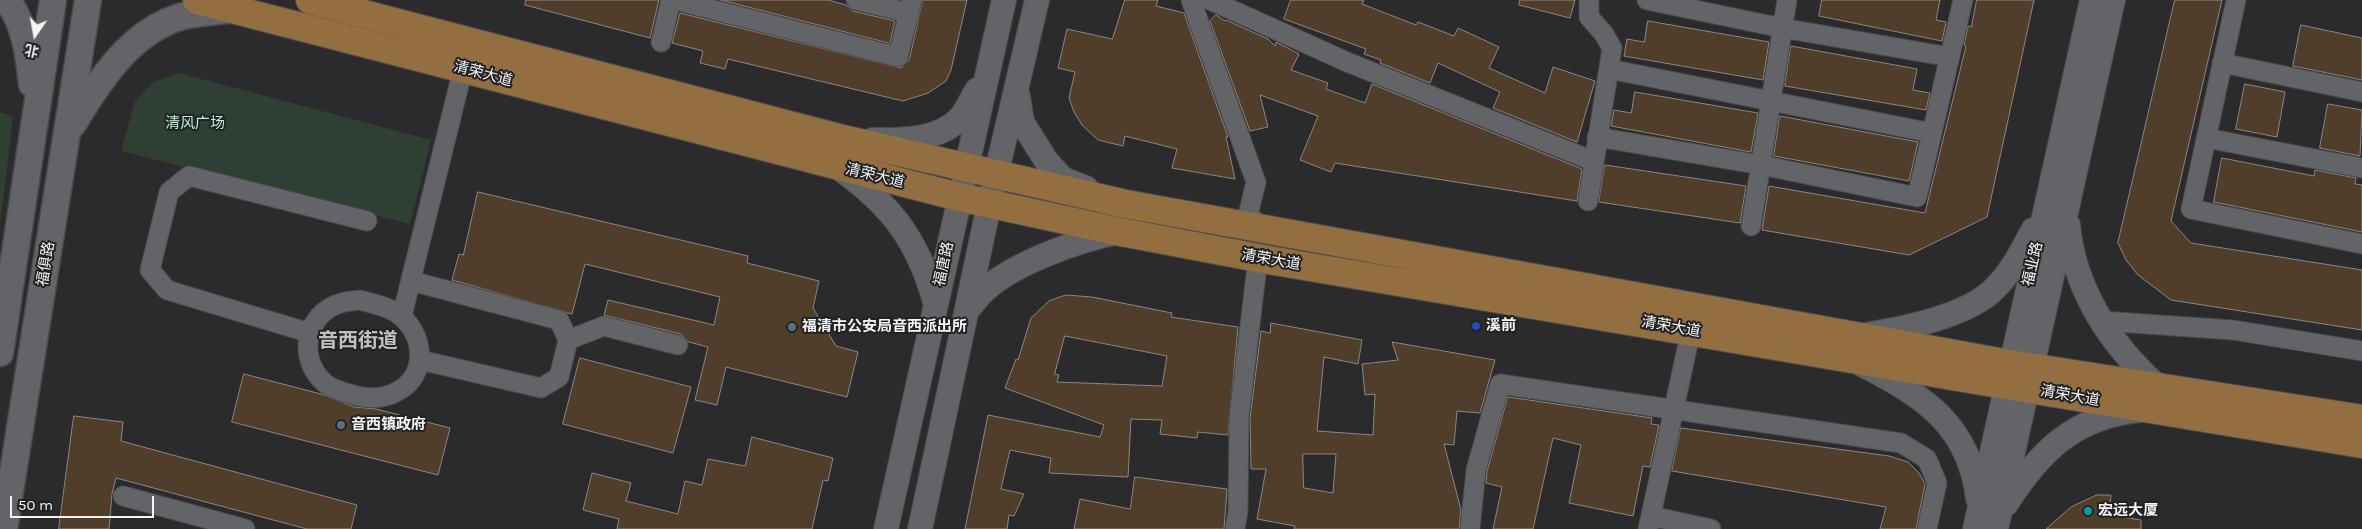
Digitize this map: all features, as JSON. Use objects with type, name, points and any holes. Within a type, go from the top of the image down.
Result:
[{"type":"main road","points":[[7,0],[16,12],[28,52],[36,125]]},
{"type":"main road","points":[[0,353],[36,125],[53,0]]},
{"type":"main road","name":"福俱路","points":[[4,529],[88,0]]},
{"type":"main road","name":"清荣大道","points":[[197,0],[989,205],[1258,258],[1691,330],[1852,347]]},
{"type":"main road","name":"清荣大道","points":[[310,0],[365,7],[843,139],[1126,204],[1852,347],[2154,398],[2362,444]]},
{"type":"main road","points":[[66,135],[92,92],[114,62],[151,29],[183,16],[232,9]]},
{"type":"main road","name":"清荣大道","points":[[2154,398],[2362,419]]},
{"type":"street","points":[[660,42],[671,0]]},
{"type":"street","points":[[681,0],[898,56],[910,6],[856,0]]},
{"type":"street","name":"福唐路","points":[[886,529],[958,198],[1004,0]]},
{"type":"street","points":[[920,529],[989,205],[1037,0]]},
{"type":"street","points":[[1191,0],[1256,182],[1248,215],[1264,230]]},
{"type":"street","points":[[1210,0],[1347,62],[1593,161]]},
{"type":"street","points":[[1588,200],[1612,48],[1604,34],[1589,17],[1589,0]]},
{"type":"street","points":[[1647,0],[1782,28],[1950,57]]},
{"type":"street","points":[[1751,226],[1787,0]]},
{"type":"street","points":[[1597,137],[1761,165],[1917,197],[1963,0]]},
{"type":"street","name":"福业路","points":[[2056,207],[2092,0]]},
{"type":"street","name":"福业路","points":[[1987,521],[2056,207],[2113,0]]},
{"type":"street","points":[[2236,0],[2191,209],[2362,244]]},
{"type":"street","points":[[2222,63],[2362,92]]},
{"type":"street","points":[[402,316],[463,69]]},
{"type":"street","points":[[1609,69],[1932,133]]},
{"type":"street","points":[[843,139],[884,140],[937,134],[960,117],[986,76]]},
{"type":"street","points":[[1017,85],[1022,122],[1047,162],[1063,179],[1126,204]]},
{"type":"street","points":[[2206,138],[2362,168]]},
{"type":"street","points":[[835,166],[877,197],[899,224],[915,250],[929,280],[936,303]]},
{"type":"street","points":[[310,333],[167,290],[150,270],[169,192],[189,176],[367,221]]},
{"type":"street","points":[[1987,521],[2048,450],[2070,432],[2090,422],[2122,412],[2154,398],[2102,321],[2083,289],[2056,207]]},
{"type":"street","points":[[1852,347],[1956,312],[1991,292],[2056,207]]},
{"type":"street","points":[[967,310],[986,290],[1008,273],[1064,247],[1094,237],[1121,232]]},
{"type":"street","points":[[1235,529],[1238,512],[1239,417],[1258,258]]},
{"type":"street","points":[[411,281],[559,320],[568,340],[559,377],[541,388],[420,360]]},
{"type":"street","points":[[360,300],[382,306],[402,316],[416,335],[420,350],[420,360],[411,379],[399,391],[374,398],[344,393],[326,384],[317,375],[309,360],[307,343],[312,325],[322,314],[341,303],[360,300]]},
{"type":"street","points":[[2102,321],[2233,330],[2362,351]]},
{"type":"street","points":[[568,340],[604,326],[678,345]]},
{"type":"street","points":[[1691,330],[1649,522],[1711,529]]},
{"type":"street","points":[[1852,347],[1904,387],[1926,401],[1947,422],[1964,445],[1987,521]]},
{"type":"street","points":[[1470,529],[1476,470],[1500,384],[1902,443],[1927,459],[1937,484],[1927,529]]},
{"type":"street","points":[[123,496],[245,529]]},
{"type":"green space","name":"清风广场","points":[[179,73],[431,140],[410,224],[121,151],[135,101],[153,82]]},
{"type":"green space","points":[[0,112],[13,116],[0,226]]},
{"type":"building","points":[[526,0],[659,0],[650,38],[525,5]]},
{"type":"building","points":[[721,0],[828,0],[846,5],[853,11],[895,21],[890,43]]},
{"type":"building","points":[[923,0],[967,0],[951,70],[946,81],[928,93],[903,101],[728,59],[725,69],[700,63],[703,51],[672,43],[680,13],[901,68],[909,60]]},
{"type":"building","points":[[1125,0],[1158,0],[1156,6],[1184,13],[1228,137],[1226,137],[1235,179],[1172,168],[1177,149],[1125,136],[1123,146],[1098,140],[1082,125],[1074,112],[1069,98],[1075,72],[1058,68],[1067,29],[1112,39]]},
{"type":"building","points":[[1291,0],[1364,0],[1362,4],[1416,25],[1418,22],[1454,36],[1458,28],[1499,47],[1489,68],[1545,93],[1553,67],[1595,81],[1577,142],[1493,108],[1500,92],[1438,63],[1430,83],[1380,63],[1381,60],[1364,54],[1366,49],[1284,19]]},
{"type":"building","points":[[1520,0],[1575,0],[1570,18],[1519,5]]},
{"type":"building","points":[[1822,0],[1940,0],[1936,20],[1946,22],[1942,41],[1819,16]]},
{"type":"building","points":[[1977,0],[2034,0],[1987,217],[1909,255],[1762,230],[1769,186],[1925,213],[1966,46],[1964,45],[1968,26],[1971,27]]},
{"type":"building","points":[[2175,0],[2222,0],[2171,221],[2191,243],[2362,270],[2362,330],[2171,300],[2138,275],[2126,260],[2118,243]]},
{"type":"building","points":[[1216,15],[1225,21],[1268,39],[1275,46],[1276,42],[1299,54],[1291,70],[1328,83],[1326,89],[1365,103],[1372,84],[1582,169],[1577,201],[1335,163],[1331,172],[1300,160],[1318,116],[1260,95],[1268,127],[1250,131],[1210,21]]},
{"type":"building","points":[[1648,21],[1769,42],[1763,80],[1624,56],[1627,39],[1644,42]]},
{"type":"building","points":[[2301,25],[2362,38],[2362,80],[2293,66]]},
{"type":"building","points":[[1791,46],[1917,69],[1913,90],[1930,93],[1926,110],[1785,86]]},
{"type":"building","points":[[2245,84],[2285,92],[2277,137],[2236,129]]},
{"type":"building","points":[[1635,92],[1758,113],[1751,152],[1611,126],[1614,110],[1631,113]]},
{"type":"building","points":[[2328,104],[2362,110],[2360,156],[2320,148]]},
{"type":"building","points":[[1780,116],[1918,142],[1909,181],[1774,156]]},
{"type":"building","points":[[2222,158],[2314,176],[2315,170],[2356,178],[2355,184],[2362,185],[2362,232],[2214,202]]},
{"type":"building","points":[[1605,165],[1746,186],[1740,223],[1599,202]]},
{"type":"building","points":[[478,192],[748,256],[747,263],[819,281],[813,308],[836,346],[858,352],[847,397],[726,367],[717,405],[695,400],[708,347],[689,342],[681,334],[604,315],[608,300],[714,325],[720,297],[585,264],[572,314],[452,280],[459,254],[463,255]]},
{"type":"building","points":[[1066,295],[1092,297],[1172,313],[1171,317],[1238,327],[1228,435],[1198,432],[1197,438],[1160,434],[1162,420],[1131,419],[1128,477],[1049,473],[1051,458],[1010,450],[1001,489],[1024,494],[1014,516],[1009,515],[1007,529],[965,529],[988,415],[1100,437],[1104,425],[1005,388],[1016,359],[1018,360],[1031,318],[1049,301]],"holes":[[[1065,336],[1167,356],[1162,386],[1057,382],[1059,375],[1055,374]]]},
{"type":"building","points":[[1271,323],[1362,340],[1358,364],[1324,357],[1317,431],[1373,435],[1375,394],[1365,395],[1362,364],[1398,360],[1392,342],[1495,360],[1480,413],[1457,411],[1454,445],[1444,444],[1461,510],[1459,529],[1294,529],[1295,526],[1257,519],[1266,469],[1251,469],[1250,418],[1261,331],[1270,333]],"holes":[[[1303,454],[1336,454],[1333,493],[1304,488]]]},
{"type":"building","points":[[580,358],[691,387],[673,453],[563,424]]},
{"type":"building","name":"音西镇政府","points":[[244,374],[321,394],[354,407],[376,409],[450,428],[438,475],[232,422]]},
{"type":"building","points":[[1508,397],[1652,418],[1651,424],[1659,425],[1650,467],[1643,466],[1633,516],[1569,503],[1581,445],[1553,438],[1533,529],[1493,529],[1502,487],[1486,483],[1487,472]]},
{"type":"building","points":[[74,416],[123,422],[121,441],[357,505],[351,529],[307,529],[116,478],[112,494],[109,529],[59,529]]},
{"type":"building","points":[[1681,428],[1889,456],[1908,462],[1919,473],[1925,484],[1916,529],[1880,529],[1886,507],[1672,471]]},
{"type":"building","points":[[752,437],[833,458],[828,481],[823,480],[812,529],[617,529],[619,519],[583,510],[592,473],[631,483],[626,501],[678,514],[685,481],[702,485],[708,459],[745,466]]},
{"type":"building","points":[[1135,477],[1227,489],[1224,529],[1074,529],[1080,499],[1130,509]]},
{"type":"building","name":"宏远大厦","points":[[2097,495],[2111,495],[2109,515],[2141,520],[2141,529],[2046,529],[2071,507]]},
{"type":"place","name":"溪前","points":[[1476,326]]},
{"type":"place","name":"福清市公安局音西派出所","points":[[792,327]]},
{"type":"place","name":"音西镇政府","points":[[341,425]]},
{"type":"place","name":"宏远大厦","points":[[2088,511]]},
{"type":"district","name":"音西街道","points":[[358,341]]}]
